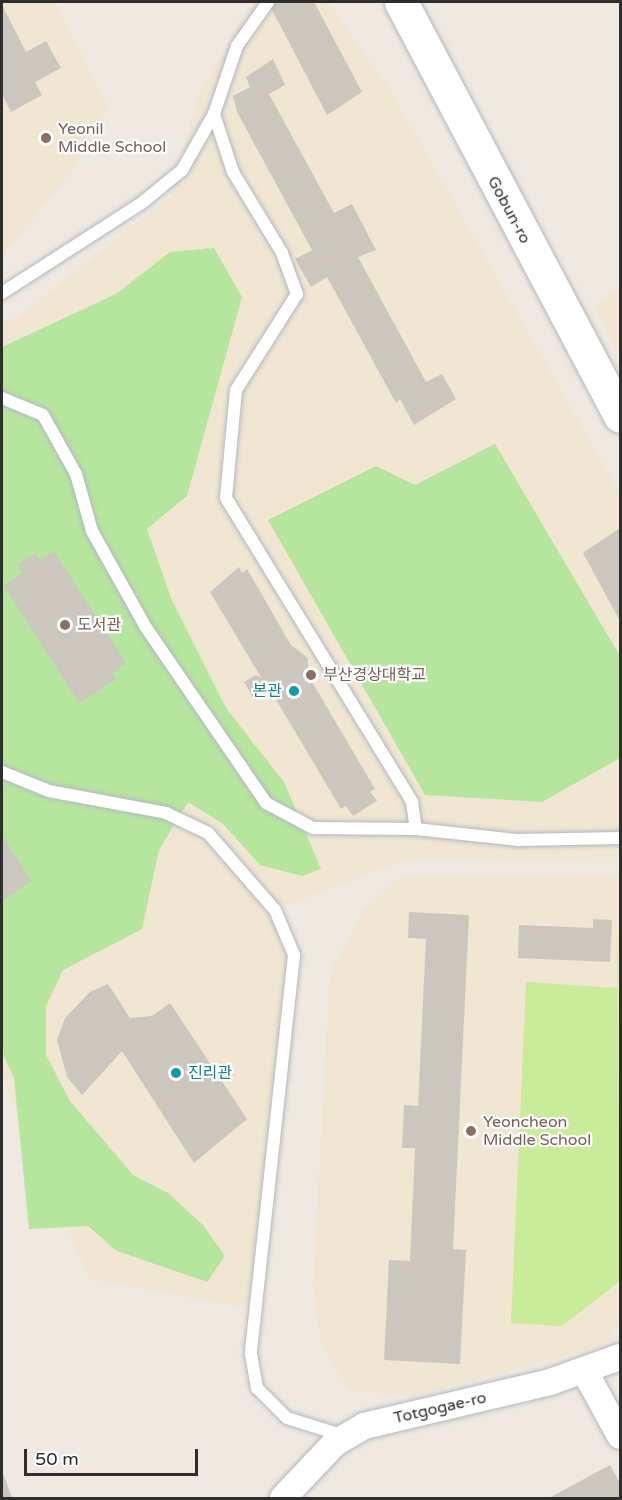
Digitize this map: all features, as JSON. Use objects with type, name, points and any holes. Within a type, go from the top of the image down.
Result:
[{"type":"main road","name":"Gobun-ro","points":[[401,2],[621,416]]},
{"type":"street","name":"Totgogae-ro","points":[[283,1498],[345,1437],[364,1426],[584,1370],[621,1357]]},
{"type":"street","points":[[584,1370],[621,1436]]},
{"type":"lane","points":[[2,293],[143,202],[182,170],[214,114],[237,46],[268,2]]},
{"type":"lane","points":[[214,114],[233,172],[282,253],[297,294],[236,390],[226,498],[412,802],[416,829]]},
{"type":"lane","points":[[2,398],[43,415],[76,474],[92,531],[145,626],[266,804],[313,828],[416,829],[518,840],[621,838]]},
{"type":"lane","points":[[2,772],[49,791],[166,813],[208,833],[275,910],[294,955],[252,1354],[257,1388],[287,1418],[345,1437]]},
{"type":"shaded area","name":"Yeonil Middle School","points":[[2,2],[55,2],[107,105],[73,170],[2,256]]},
{"type":"shaded area","name":"부산경상대학교","points":[[252,2],[328,2],[389,89],[620,494],[620,857],[404,860],[275,910],[294,955],[253,1309],[90,1279],[2,1077],[2,320],[17,318],[171,196],[198,97]]},
{"type":"shaded area","points":[[620,289],[620,351],[595,305]]},
{"type":"shaded area","name":"Yeoncheon Middle School","points":[[620,875],[620,1321],[601,1346],[413,1396],[350,1390],[322,1346],[313,1288],[330,973],[364,910],[400,877]]},
{"type":"green space","points":[[214,248],[242,297],[187,496],[147,529],[171,598],[226,708],[284,782],[321,869],[302,876],[260,865],[223,824],[188,802],[159,850],[142,929],[63,970],[46,1006],[46,1055],[70,1101],[133,1175],[168,1193],[204,1226],[225,1256],[207,1282],[117,1251],[88,1226],[29,1229],[14,1078],[2,1052],[2,347],[116,294],[170,252]]},
{"type":"green space","points":[[495,444],[620,656],[620,758],[542,802],[425,795],[268,520],[376,466],[415,485]]},
{"type":"green space","points":[[617,905],[620,1281],[562,1326],[511,1323],[526,982],[617,988]]},
{"type":"building","points":[[278,2],[314,2],[362,92],[327,115],[270,6]]},
{"type":"building","points":[[2,5],[26,52],[46,41],[61,68],[35,82],[42,95],[11,112],[2,94]]},
{"type":"building","points":[[273,59],[285,85],[269,94],[334,213],[352,204],[376,250],[358,257],[426,382],[442,374],[456,399],[414,425],[400,399],[396,403],[327,277],[311,287],[295,259],[312,250],[237,112],[233,96],[250,87],[246,77]]},
{"type":"building","points":[[620,528],[620,621],[583,553]]},
{"type":"building","name":"도서관","points":[[54,551],[126,663],[112,673],[117,679],[79,703],[4,586],[22,573],[17,565],[35,553],[40,560]]},
{"type":"building","name":"본관","points":[[239,567],[242,573],[247,569],[291,645],[308,658],[308,675],[375,789],[370,792],[377,801],[353,816],[346,806],[341,809],[268,686],[255,701],[244,682],[256,675],[262,679],[210,592]]},
{"type":"building","points":[[2,838],[31,881],[2,901]]},
{"type":"building","points":[[409,912],[469,915],[453,1249],[466,1250],[460,1364],[384,1360],[389,1260],[410,1261],[415,1148],[402,1148],[404,1105],[418,1106],[426,939],[408,938]]},
{"type":"building","points":[[593,919],[612,920],[610,962],[518,958],[519,925],[593,928]]},
{"type":"building","name":"진리관","points":[[108,984],[130,1018],[152,1016],[170,1003],[247,1119],[194,1163],[122,1051],[82,1095],[67,1077],[57,1040],[65,1018],[90,992]]},
{"type":"building","points":[[610,1465],[620,1483],[620,1498],[549,1498]]},
{"type":"building","points":[[2,1470],[12,1498],[2,1498]]},
{"type":"place","name":"Yeonil Middle School","points":[[46,138]]},
{"type":"place","name":"도서관","points":[[65,625]]},
{"type":"place","name":"부산경상대학교","points":[[311,675]]},
{"type":"place","name":"본관","points":[[294,691]]},
{"type":"place","name":"진리관","points":[[176,1073]]},
{"type":"place","name":"Yeoncheon Middle School","points":[[471,1131]]}]
